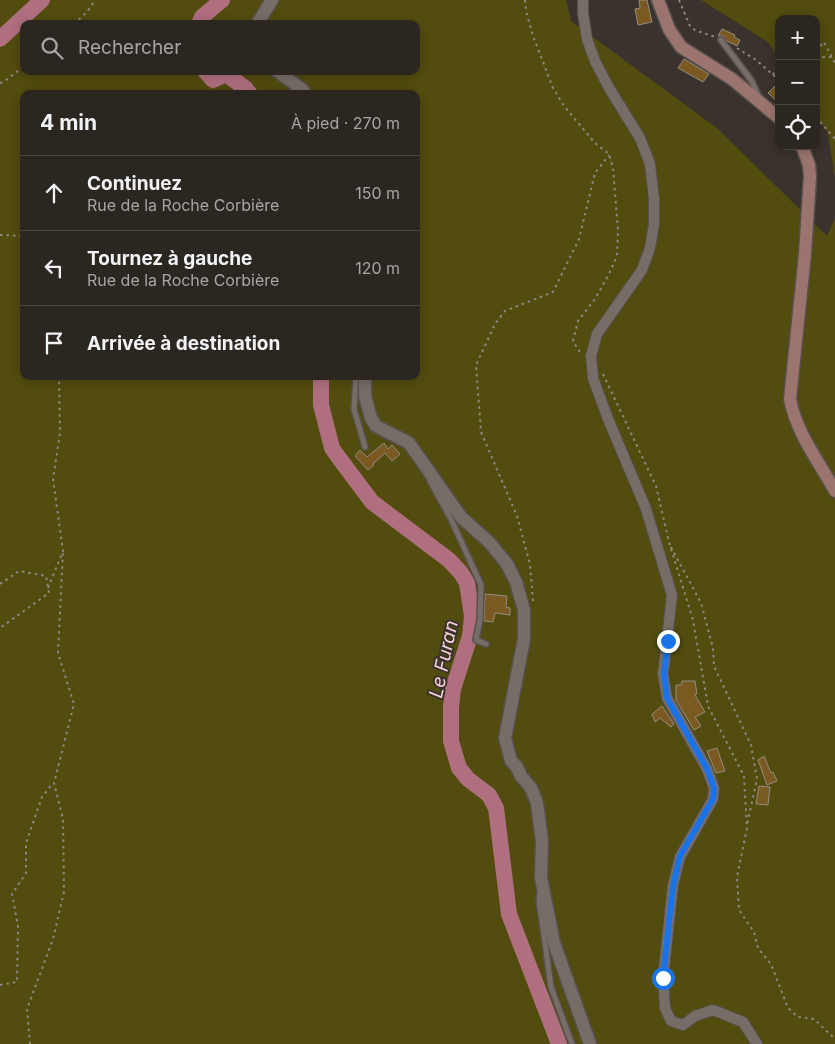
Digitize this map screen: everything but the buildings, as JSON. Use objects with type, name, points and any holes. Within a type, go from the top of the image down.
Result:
[{"type":"main road","points":[[658,0],[669,29],[681,47],[732,79],[775,115]]},
{"type":"main road","points":[[803,150],[809,165],[810,178],[790,399],[798,425],[835,491]]},
{"type":"street","points":[[260,20],[272,0]]},
{"type":"street","points":[[583,0],[587,40],[609,88],[640,138],[650,164],[654,199],[654,224],[650,248],[642,270],[597,334],[591,356],[592,378],[646,509],[672,595],[664,674],[667,698],[707,769],[714,788],[713,799],[680,856],[673,886],[663,978],[665,1008],[672,1022],[683,1025],[695,1016],[713,1010],[743,1022],[757,1044]]},
{"type":"street","points":[[282,75],[303,90]]},
{"type":"street","points":[[365,380],[365,396],[371,418],[376,426],[409,443],[461,517],[489,542],[508,564],[516,582],[524,610],[524,639],[505,738],[511,761],[531,788],[537,803],[542,841],[541,881],[554,943],[569,990],[590,1044]]},
{"type":"lane","points":[[721,40],[751,80],[761,103]]},
{"type":"lane","points":[[356,380],[354,409],[365,448]]},
{"type":"lane","points":[[428,471],[430,484],[450,517],[481,585],[480,620],[476,640],[486,644]]},
{"type":"lane","points":[[541,881],[539,900],[551,987],[572,1044]]},
{"type":"path","points":[[78,20],[87,12],[95,0]]},
{"type":"path","points":[[525,0],[533,36],[553,88],[564,106],[595,143],[609,154],[613,168],[618,230],[617,256],[596,300],[578,321],[573,341],[580,353],[591,356]]},
{"type":"path","points":[[820,46],[824,42],[835,63]]},
{"type":"path","points":[[820,57],[832,57]]},
{"type":"path","points":[[0,83],[6,81],[20,69]]},
{"type":"path","points":[[773,75],[775,70]]},
{"type":"path","points":[[820,122],[835,139]]},
{"type":"path","points":[[533,606],[530,564],[517,516],[480,432],[476,366],[495,324],[505,311],[553,292],[579,239],[595,173],[609,154]]},
{"type":"path","points":[[0,235],[20,236]]},
{"type":"path","points":[[0,985],[17,982],[18,926],[12,894],[26,873],[26,843],[42,797],[54,783],[74,704],[58,653],[63,550],[53,479],[60,433],[59,380]]},
{"type":"path","points":[[669,542],[701,603],[713,648],[714,666],[751,745],[757,779],[736,877],[739,910],[754,932],[758,948],[771,964],[788,1008],[798,1017],[814,1019],[835,1039]]},
{"type":"path","points":[[0,628],[48,593],[48,588],[63,550]]},
{"type":"path","points":[[0,584],[18,571],[46,576],[48,588]]},
{"type":"path","points":[[744,776],[747,828]]},
{"type":"path","points":[[30,1044],[27,1009],[53,939],[64,892],[63,819],[54,783]]},
{"type":"shaded area","points":[[0,0],[566,0],[571,21],[717,128],[827,236],[835,218],[835,1044],[0,1044]]},
{"type":"shaded area","points":[[701,0],[835,0],[835,178],[828,133],[820,122],[820,15],[775,15],[775,53],[768,42]]},
{"type":"waterway","name":"Le Furan","points":[[20,20],[42,0]]},
{"type":"waterway","name":"Le Furan","points":[[201,20],[222,0]]},
{"type":"waterway","name":"Le Furan","points":[[0,39],[20,20]]},
{"type":"waterway","name":"Le Furan","points":[[209,75],[213,80],[224,75]]},
{"type":"waterway","name":"Le Furan","points":[[227,75],[247,90]]},
{"type":"waterway","name":"Le Furan","points":[[321,380],[321,405],[332,448],[339,458],[372,502],[449,560],[467,583],[472,616],[470,636],[453,689],[451,741],[459,768],[468,779],[489,795],[496,808],[509,914],[559,1044]]},
{"type":"route","points":[[663,978],[673,886],[680,856],[713,799],[714,788],[707,769],[667,698],[664,674],[668,641]]}]
